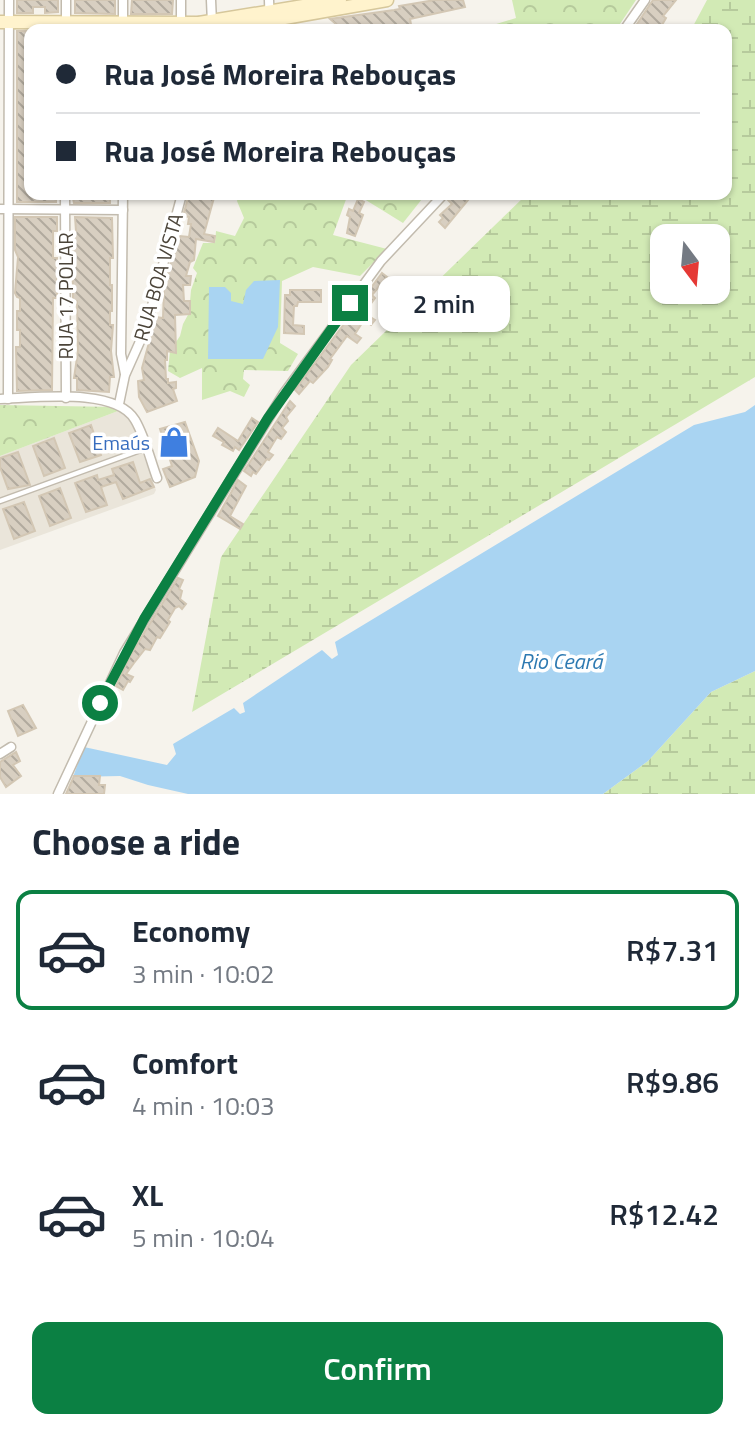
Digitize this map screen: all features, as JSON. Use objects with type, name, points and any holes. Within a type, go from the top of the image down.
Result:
[{"type":"street","points":[[9,0],[4,22],[4,399],[99,399],[119,404],[135,420],[157,478]]},
{"type":"street","points":[[66,0],[66,24]]},
{"type":"street","points":[[123,0],[123,24]]},
{"type":"street","points":[[181,0],[181,24]]},
{"type":"street","points":[[208,24],[211,0]]},
{"type":"street","points":[[220,24],[333,3],[387,0]]},
{"type":"street","points":[[628,24],[645,0]]},
{"type":"street","points":[[4,22],[35,24]]},
{"type":"street","name":"RUA 17 POLAR","points":[[65,200],[66,398]]},
{"type":"street","points":[[123,200],[121,354],[125,375]]},
{"type":"street","name":"RUA BOA VISTA","points":[[119,404],[125,375],[146,328],[180,200]]},
{"type":"street","points":[[58,794],[124,653],[284,393],[381,261],[438,200]]},
{"type":"street","points":[[4,209],[123,210]]},
{"type":"street","points":[[0,754],[11,747]]},
{"type":"lane","points":[[0,501],[146,448]]},
{"type":"shaded area","points":[[118,411],[128,418],[134,429],[156,490],[154,494],[0,550],[0,456]]},
{"type":"green space","points":[[512,0],[636,0],[620,24],[496,24],[516,18]]},
{"type":"green space","points":[[707,0],[755,0],[755,377],[192,712],[221,557],[351,365],[521,200],[732,200],[732,24],[694,24]]},
{"type":"green space","points":[[346,200],[333,235],[387,249],[360,276],[313,267],[282,281],[280,343],[298,354],[288,371],[244,370],[243,379],[250,385],[244,397],[230,391],[202,400],[202,368],[180,378],[168,371],[170,351],[189,313],[191,290],[197,273],[193,268],[203,243],[215,243],[216,231],[235,236],[244,218],[237,201]]},
{"type":"green space","points":[[366,200],[421,200],[403,223]]},
{"type":"green space","points":[[0,405],[116,407],[118,411],[0,456]]},
{"type":"green space","points":[[755,671],[755,794],[603,794],[648,761],[711,692]]},
{"type":"water","points":[[280,280],[278,327],[263,359],[208,359],[209,287],[225,287],[231,293],[231,301],[243,304],[246,290],[254,281]]},
{"type":"water","name":"Rio Ceará","points":[[755,405],[755,671],[711,692],[648,761],[603,794],[188,794],[120,776],[73,777],[84,747],[167,765],[176,754],[173,744],[234,708],[240,714],[245,712],[243,703],[322,650],[332,659],[338,655],[335,642],[694,425],[745,412]]},
{"type":"building","points":[[17,0],[58,0],[58,12],[45,13],[45,7],[33,7],[33,13],[17,13]]},
{"type":"building","points":[[75,0],[115,0],[115,14],[75,13]]},
{"type":"building","points":[[132,0],[173,0],[172,14],[131,14]]},
{"type":"building","points":[[435,0],[463,0],[465,7],[410,19],[411,24],[336,24],[330,19],[400,9],[399,6]]},
{"type":"building","points":[[653,0],[676,0],[663,16],[666,18],[662,24],[637,24]]},
{"type":"building","points":[[17,31],[24,31],[24,200],[56,202],[17,202]]},
{"type":"building","points":[[73,200],[110,200],[110,203],[74,203]]},
{"type":"building","points":[[187,200],[213,200],[204,234],[215,236],[214,242],[196,239],[194,260],[190,262],[186,276],[191,276],[190,285],[183,285],[184,301],[190,301],[190,314],[175,315],[176,353],[167,351],[165,360],[168,383],[176,382],[173,389],[177,401],[147,412],[139,397],[138,381],[144,380],[142,368],[156,317],[163,318],[164,288],[176,243],[180,236],[189,237],[189,217],[183,216]]},
{"type":"building","points":[[358,200],[364,202],[355,236],[347,233],[350,217],[347,215],[349,209],[353,211]]},
{"type":"building","points":[[448,200],[468,200],[445,228],[439,222],[443,218],[440,215],[452,204]]},
{"type":"building","points":[[15,217],[57,217],[57,231],[53,231],[57,298],[53,298],[52,390],[17,391],[16,347],[20,347],[20,330],[17,330],[17,311],[20,311],[20,298],[15,293],[18,257],[15,250]]},
{"type":"building","points":[[75,217],[112,218],[110,325],[113,325],[111,351],[114,377],[110,377],[109,392],[77,390],[77,378],[74,378],[78,351],[77,301],[73,301],[72,232],[76,231]]},
{"type":"building","points":[[382,273],[387,277],[372,295],[375,298],[364,313],[375,320],[371,325],[364,320],[355,334],[361,338],[357,343],[347,336],[330,359],[328,367],[299,394],[295,390]]},
{"type":"building","points":[[290,290],[321,290],[321,302],[298,302],[294,306],[293,325],[304,326],[304,334],[284,333],[285,295],[290,295]]},
{"type":"building","points":[[290,401],[295,406],[282,428],[286,432],[281,439],[277,437],[268,452],[273,455],[251,476],[244,471]]},
{"type":"building","points":[[252,418],[258,422],[239,450],[235,447],[233,451],[213,436],[218,428],[238,441]]},
{"type":"building","points":[[185,422],[199,461],[195,477],[170,487],[163,469],[172,466],[160,429]]},
{"type":"building","points":[[91,425],[101,455],[80,462],[69,433]]},
{"type":"building","points":[[54,438],[65,468],[44,476],[33,446]]},
{"type":"building","points":[[18,452],[30,485],[8,489],[0,458]]},
{"type":"building","points":[[133,462],[140,483],[150,479],[154,487],[123,499],[116,482],[101,487],[107,505],[86,512],[75,483],[97,475],[98,480],[114,475],[112,469]]},
{"type":"building","points":[[238,480],[246,486],[230,516],[243,524],[240,529],[218,516]]},
{"type":"building","points":[[60,488],[71,518],[50,526],[39,496]]},
{"type":"building","points":[[24,502],[35,531],[14,539],[3,509]]},
{"type":"building","points":[[178,578],[183,580],[179,589],[182,591],[180,599],[186,604],[182,609],[179,606],[175,608],[160,638],[157,637],[150,650],[145,649],[134,663],[126,674],[133,677],[123,690],[116,686],[130,656]]},
{"type":"building","points":[[23,705],[36,728],[18,736],[8,711]]},
{"type":"building","points":[[16,752],[20,761],[13,765],[21,776],[6,787],[0,777],[0,762]]},
{"type":"building","points":[[74,776],[100,776],[99,785],[105,785],[104,794],[66,794]]},
{"type":"place","name":"Emaús","points":[[174,442]]},
{"type":"route","points":[[100,703],[144,619],[268,418],[350,303]]}]
